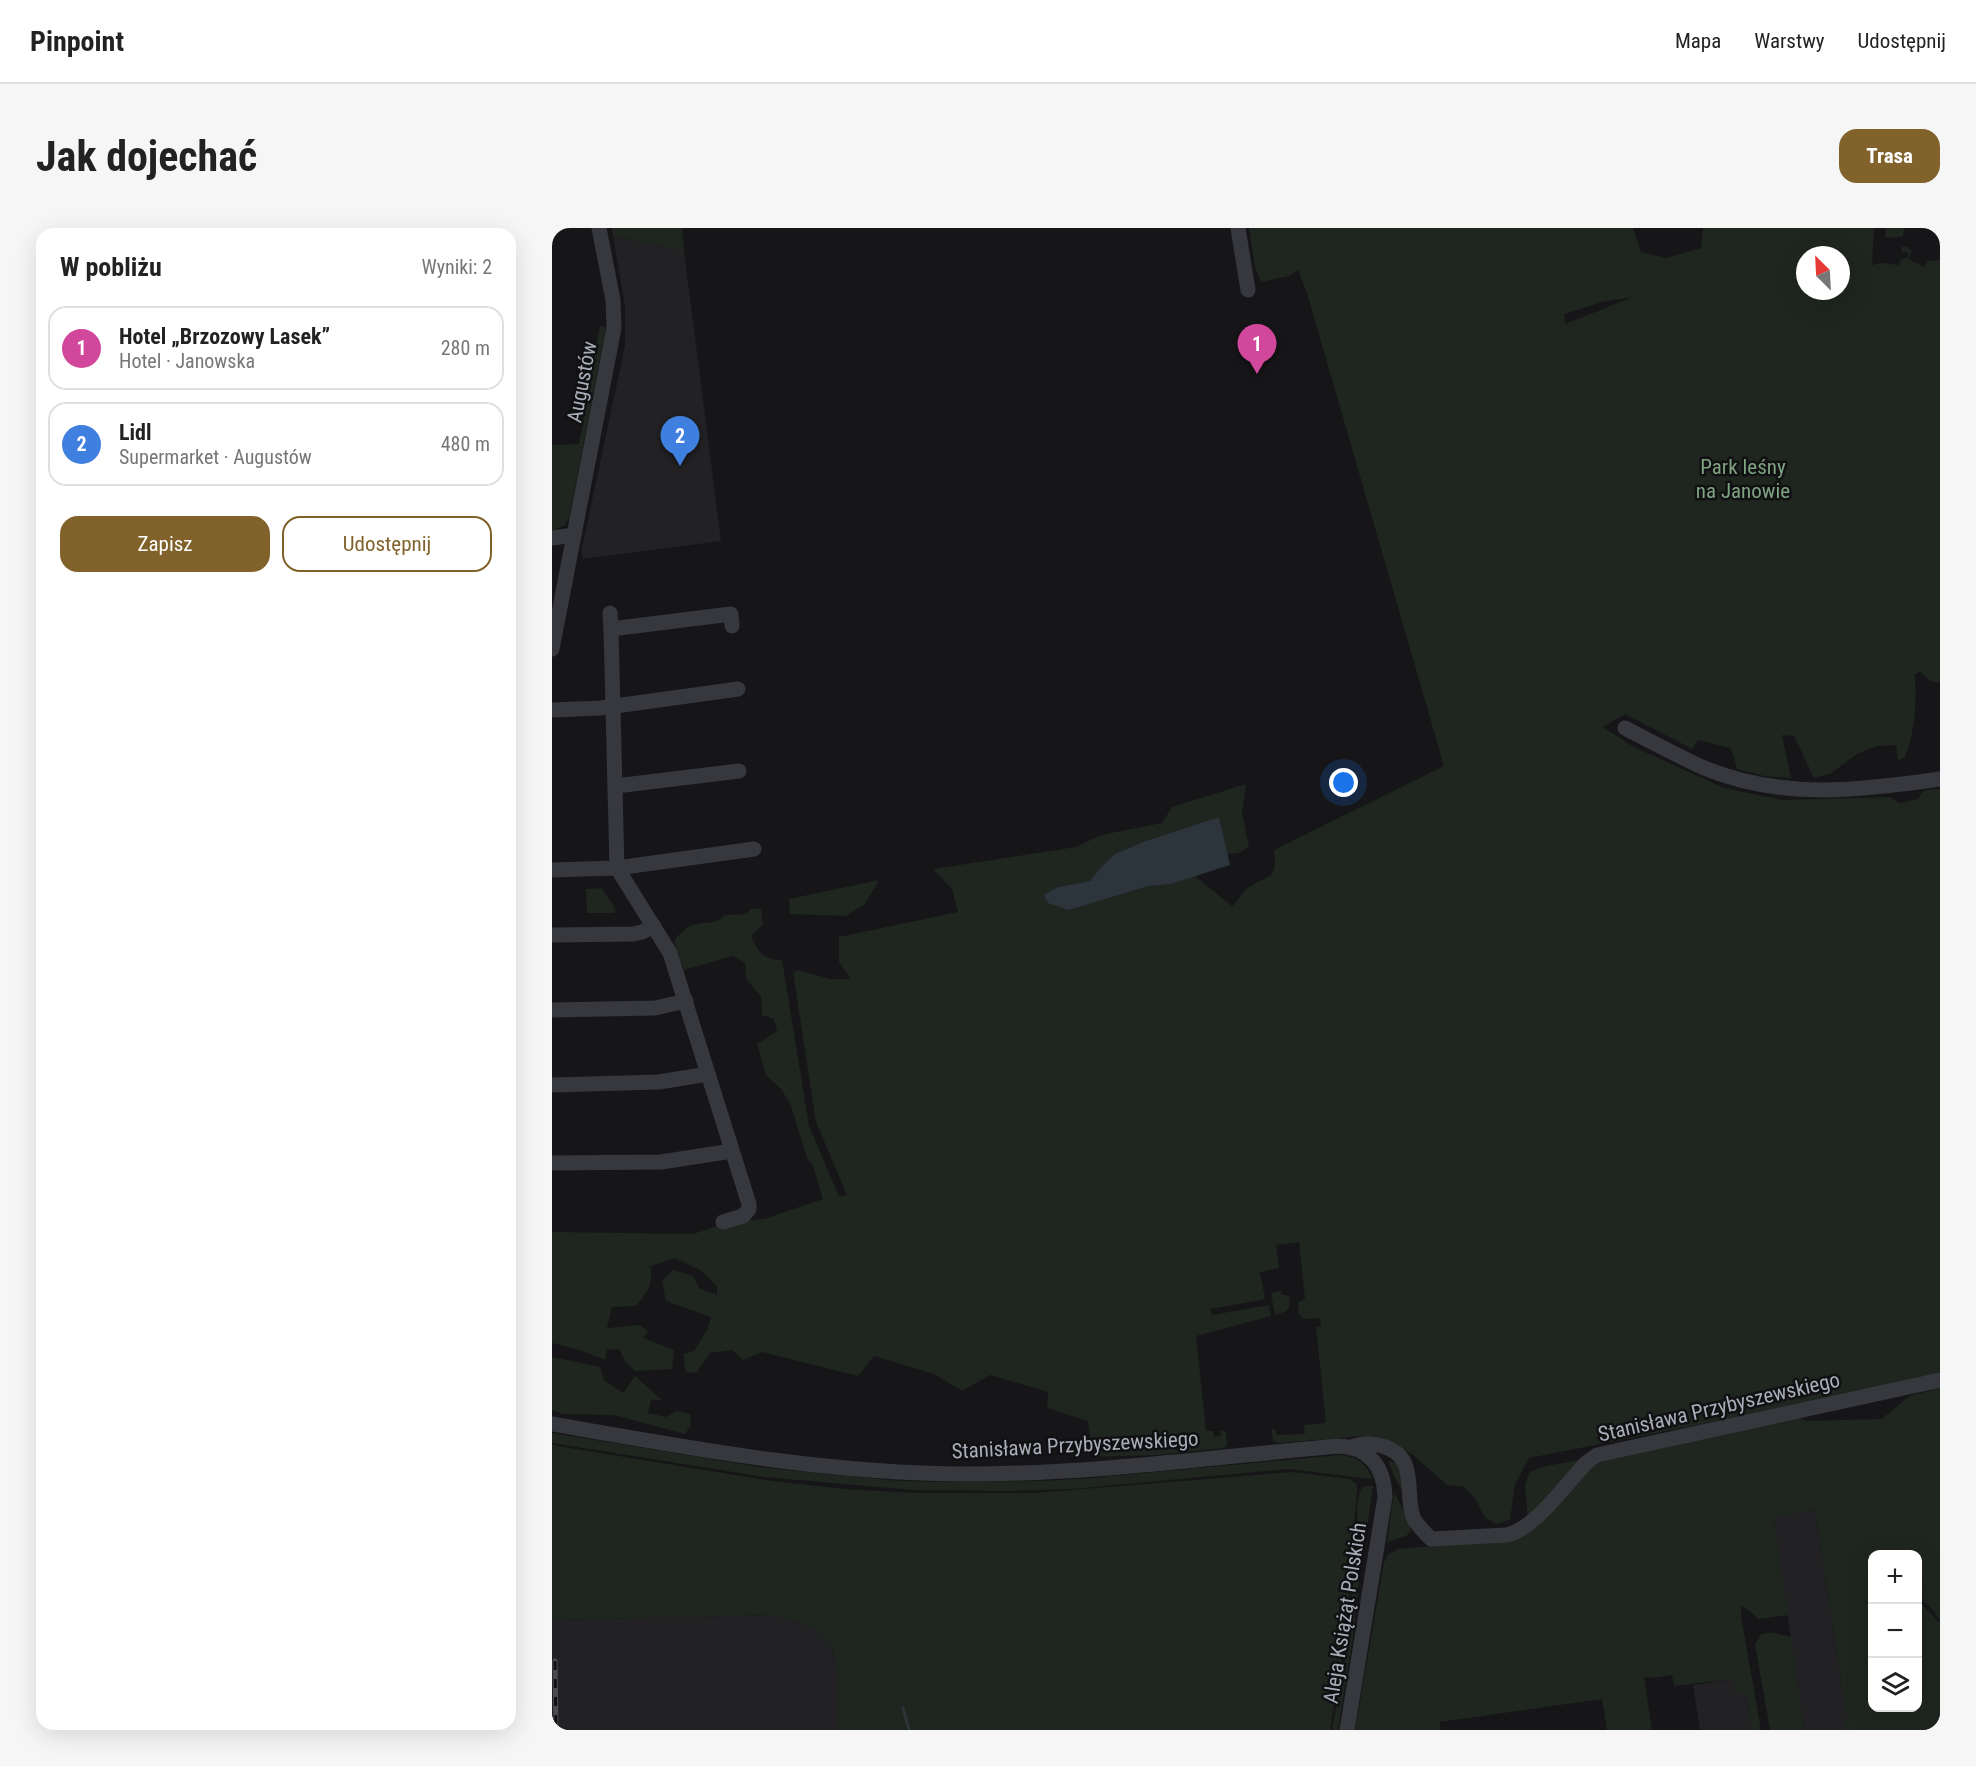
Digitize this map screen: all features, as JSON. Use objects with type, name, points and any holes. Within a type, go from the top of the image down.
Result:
[{"type":"street","name":"Augustów","points":[[552,650],[615,320],[599,228]]},
{"type":"street","points":[[1238,228],[1248,290]]},
{"type":"street","points":[[552,538],[574,535]]},
{"type":"street","points":[[610,613],[617,868],[670,953],[732,1151],[749,1209],[743,1216],[723,1222]]},
{"type":"street","points":[[611,629],[730,614],[732,626]]},
{"type":"street","points":[[552,710],[601,708],[738,689]]},
{"type":"street","points":[[1624,728],[1704,768],[1752,783],[1785,789],[1822,791],[1940,779]]},
{"type":"street","points":[[616,786],[739,771]]},
{"type":"street","points":[[552,870],[617,868],[754,849]]},
{"type":"street","points":[[552,935],[633,934],[654,926]]},
{"type":"street","points":[[552,1010],[655,1008],[686,1001]]},
{"type":"street","points":[[552,1085],[658,1083],[708,1074]]},
{"type":"street","points":[[552,1163],[661,1162],[732,1151]]},
{"type":"street","name":"Stanisława Przybyszewskiego","points":[[552,1424],[770,1460],[919,1473],[1023,1473],[1082,1470],[1338,1446],[1351,1447],[1372,1443],[1388,1447],[1407,1465],[1414,1518],[1431,1539],[1506,1535],[1527,1527],[1586,1463],[1597,1455],[1940,1380]]},
{"type":"street","name":"Aleja Książąt Polskich","points":[[1347,1730],[1384,1502],[1383,1480],[1378,1465],[1368,1454],[1351,1447]]},
{"type":"shaded area","points":[[613,236],[684,251],[721,541],[582,559],[582,548],[625,346],[625,306]]},
{"type":"shaded area","points":[[1219,817],[1230,865],[1171,884],[1149,886],[1069,910],[1048,903],[1044,895],[1058,887],[1090,881],[1115,854],[1143,842]]},
{"type":"shaded area","points":[[1815,1510],[1847,1720],[1841,1730],[1804,1730],[1774,1521],[1779,1516]]},
{"type":"shaded area","points":[[776,1615],[810,1626],[832,1647],[838,1670],[838,1730],[552,1730],[552,1620]]},
{"type":"shaded area","points":[[1733,1679],[1746,1693],[1752,1730],[1700,1730],[1693,1685]]},
{"type":"green space","points":[[612,228],[682,228],[684,251],[613,236]]},
{"type":"green space","name":"Park leśny na Janowie","points":[[1249,228],[1633,228],[1641,252],[1666,258],[1701,248],[1703,228],[1874,228],[1872,265],[1882,263],[1899,265],[1900,260],[1908,257],[1908,252],[1902,252],[1902,247],[1906,246],[1912,251],[1908,259],[1924,267],[1928,261],[1940,260],[1940,682],[1932,682],[1920,672],[1915,674],[1914,716],[1905,757],[1898,761],[1896,745],[1877,746],[1857,754],[1830,774],[1814,778],[1794,736],[1782,735],[1791,778],[1764,776],[1737,769],[1731,748],[1698,740],[1692,749],[1625,714],[1603,727],[1634,747],[1724,788],[1782,800],[1889,797],[1900,803],[1918,799],[1924,790],[1940,789],[1940,1377],[1529,1458],[1515,1484],[1510,1520],[1496,1524],[1485,1517],[1475,1498],[1464,1487],[1447,1485],[1413,1455],[1379,1437],[1363,1436],[1278,1443],[1273,1440],[1271,1431],[1274,1428],[1277,1435],[1305,1434],[1304,1425],[1326,1423],[1316,1327],[1321,1326],[1320,1318],[1304,1319],[1299,1314],[1298,1302],[1305,1299],[1299,1242],[1276,1245],[1279,1268],[1260,1272],[1265,1299],[1210,1309],[1212,1315],[1269,1305],[1271,1316],[1196,1336],[1206,1431],[1213,1431],[1214,1437],[1221,1436],[1220,1430],[1226,1432],[1227,1444],[1224,1448],[1157,1455],[1093,1457],[1088,1421],[1047,1408],[1048,1392],[990,1375],[962,1391],[934,1374],[874,1356],[858,1376],[762,1352],[743,1360],[732,1350],[710,1353],[696,1373],[686,1372],[683,1354],[694,1351],[708,1328],[711,1317],[666,1301],[662,1281],[673,1270],[693,1276],[699,1288],[717,1295],[717,1286],[700,1270],[675,1258],[651,1266],[649,1288],[644,1296],[636,1306],[612,1307],[607,1328],[640,1325],[648,1331],[643,1338],[674,1350],[672,1369],[635,1371],[626,1363],[619,1349],[607,1350],[605,1360],[552,1343],[552,1232],[693,1234],[734,1221],[764,1219],[823,1199],[791,1106],[782,1090],[766,1075],[757,1044],[777,1031],[774,1019],[762,1015],[761,996],[746,979],[745,963],[733,956],[684,970],[674,940],[688,927],[713,922],[725,915],[746,914],[751,909],[761,909],[763,924],[751,936],[762,954],[782,960],[809,1126],[839,1196],[847,1195],[816,1122],[793,972],[798,970],[830,979],[851,979],[839,962],[839,937],[958,912],[952,889],[933,869],[1076,847],[1101,835],[1162,823],[1172,807],[1246,784],[1242,813],[1249,847],[1238,853],[1227,854],[1219,817],[1143,842],[1115,854],[1090,881],[1058,887],[1069,910],[1149,886],[1171,884],[1195,876],[1232,906],[1248,888],[1273,872],[1274,850],[1444,766],[1307,293],[1298,270],[1289,276],[1261,282],[1255,267]],"holes":[[[1633,297],[1565,324],[1564,314],[1602,302]]]},
{"type":"green space","points":[[1886,228],[1904,228],[1903,236],[1885,237]]},
{"type":"green space","points":[[600,326],[606,327],[569,518],[564,526],[557,528],[558,531],[552,532],[552,445],[579,444]]},
{"type":"green space","points":[[879,880],[865,904],[846,916],[790,914],[789,899]]},
{"type":"green space","points":[[602,888],[616,910],[614,913],[587,913],[586,889]]},
{"type":"green space","points":[[1281,1291],[1281,1294],[1289,1296],[1289,1307],[1283,1313],[1275,1315],[1271,1293]]},
{"type":"green space","points":[[552,1357],[600,1367],[604,1380],[623,1393],[635,1376],[662,1400],[651,1400],[648,1413],[666,1417],[677,1411],[690,1414],[691,1425],[685,1434],[614,1415],[563,1414],[552,1410]]},
{"type":"green space","points":[[1940,1388],[1940,1621],[1922,1600],[1922,1550],[1868,1550],[1868,1712],[1922,1712],[1922,1604],[1940,1623],[1940,1730],[1841,1730],[1847,1720],[1815,1510],[1779,1516],[1774,1521],[1788,1615],[1759,1619],[1741,1605],[1761,1730],[1752,1730],[1746,1693],[1736,1694],[1733,1679],[1674,1686],[1672,1675],[1644,1677],[1652,1730],[1607,1730],[1602,1699],[1440,1722],[1440,1730],[1355,1730],[1387,1555],[1398,1549],[1514,1539],[1584,1474],[1599,1463],[1611,1458],[1798,1417],[1806,1421],[1882,1419],[1909,1396]]},
{"type":"green space","points":[[552,1433],[766,1468],[899,1481],[1042,1481],[1339,1455],[1360,1461],[1372,1479],[1288,1469],[1071,1489],[912,1490],[764,1477],[552,1443]]},
{"type":"green space","points":[[552,1445],[772,1481],[845,1489],[916,1493],[1034,1493],[1292,1472],[1349,1479],[1356,1484],[1357,1489],[1346,1632],[1330,1730],[838,1730],[838,1670],[832,1647],[810,1626],[776,1615],[552,1620]]},
{"type":"green space","points":[[1579,1460],[1528,1520],[1525,1485],[1529,1473],[1541,1467]]},
{"type":"green space","points":[[1388,1461],[1398,1463],[1405,1496],[1394,1476]]},
{"type":"green space","points":[[1364,1486],[1373,1486],[1367,1530],[1360,1528],[1357,1513],[1359,1494]]},
{"type":"green space","points":[[1394,1492],[1409,1521],[1411,1531],[1406,1536],[1387,1542]]},
{"type":"green space","points":[[1360,1570],[1354,1630],[1338,1730],[1332,1730],[1348,1640],[1353,1574]]},
{"type":"green space","points":[[1761,1634],[1791,1637],[1804,1730],[1770,1730],[1755,1644]]},
{"type":"waterway","points":[[903,1708],[909,1730]]},
{"type":"railway","points":[[555,1661],[556,1730]]},
{"type":"place","name":"Hotel „Brzozowy Lasek”","points":[[1257,374]]},
{"type":"place","name":"Lidl","points":[[680,466]]}]
